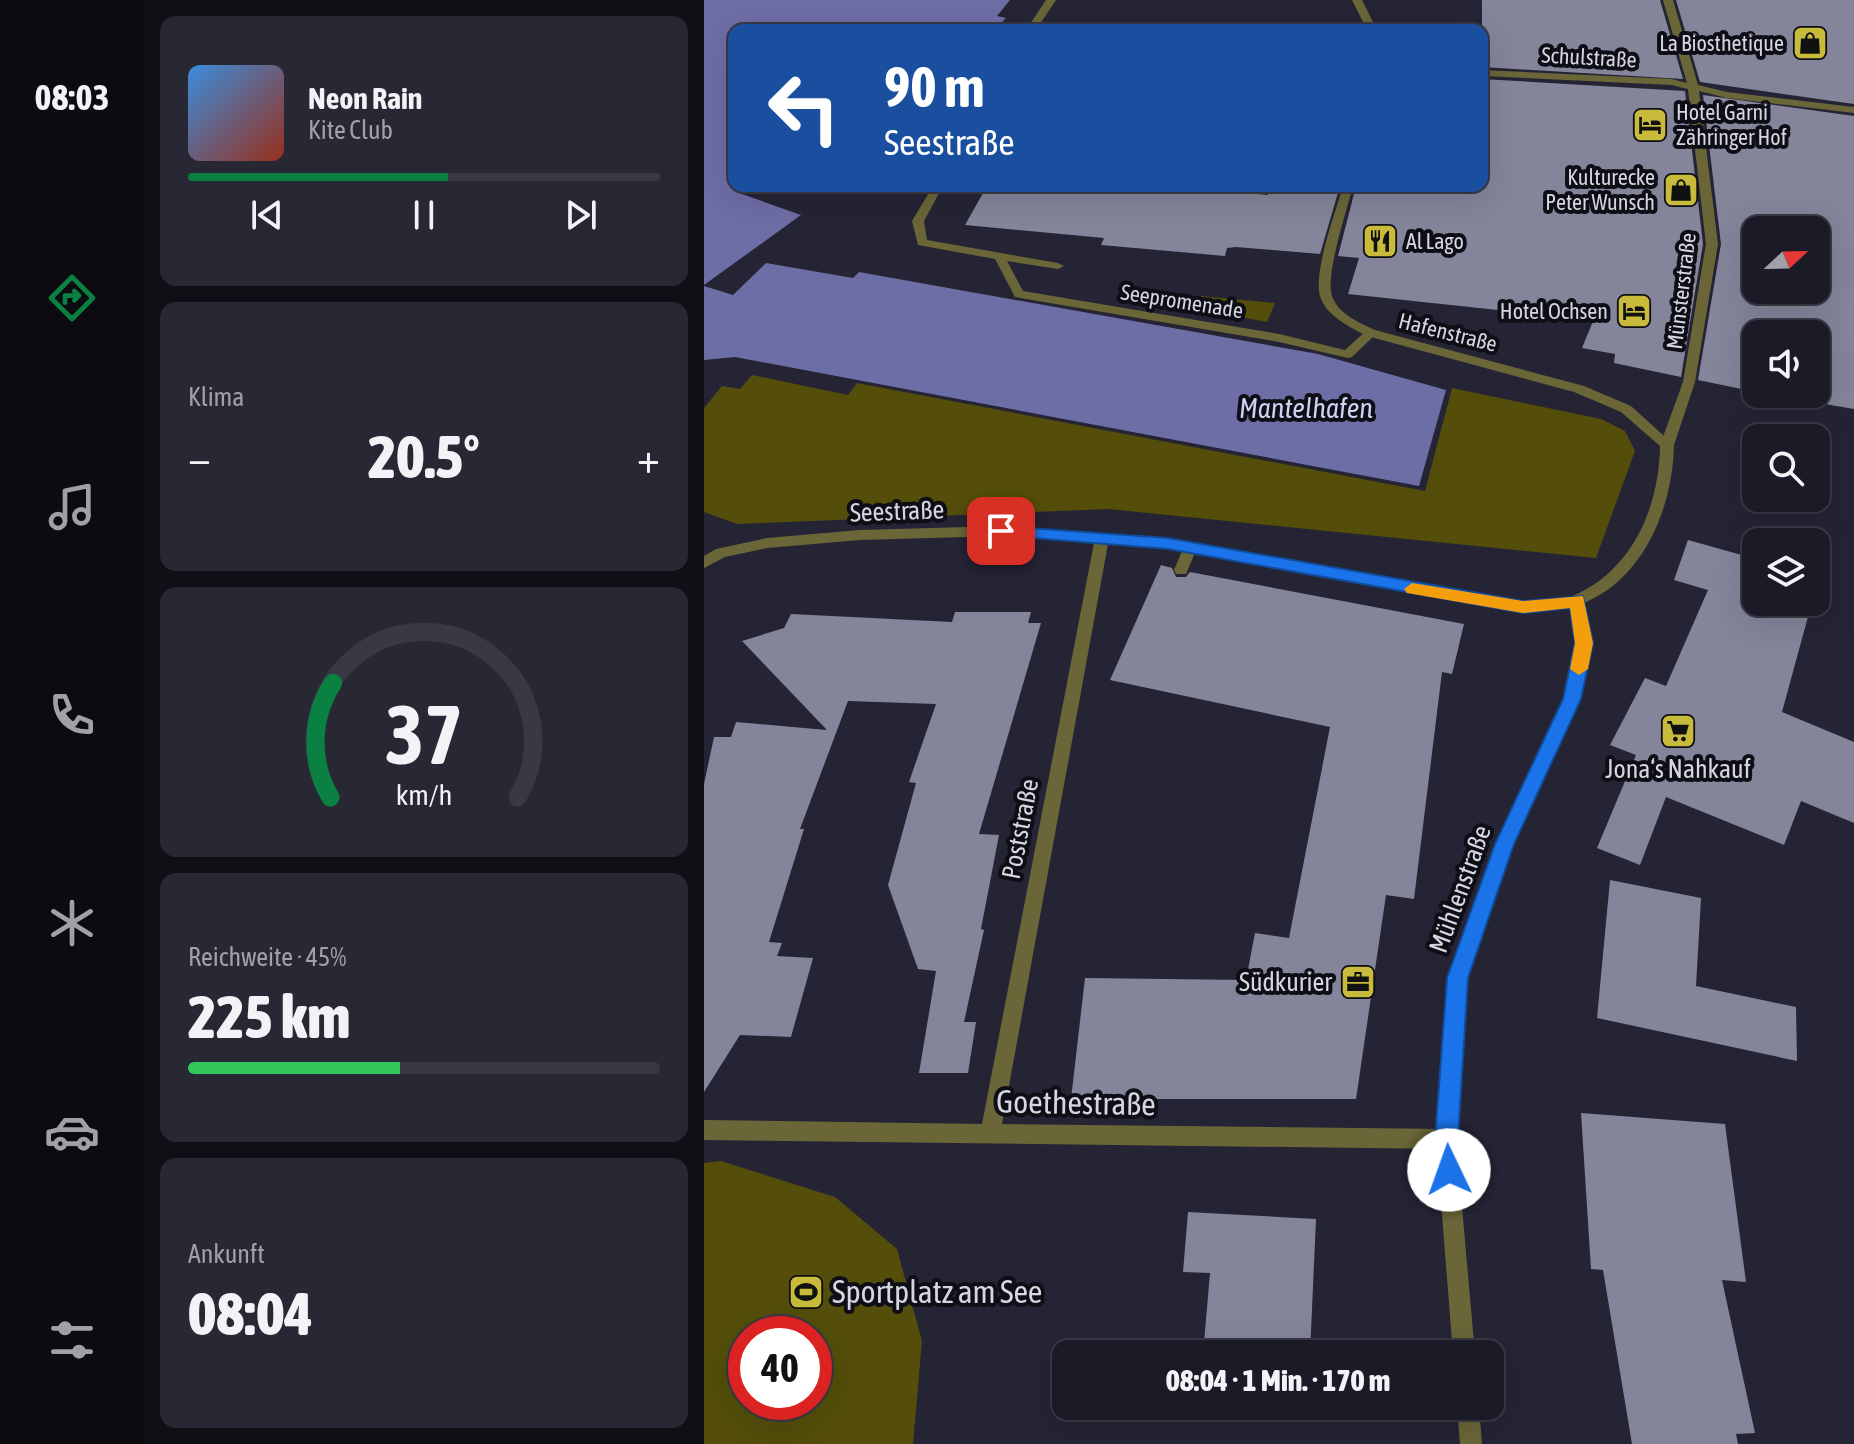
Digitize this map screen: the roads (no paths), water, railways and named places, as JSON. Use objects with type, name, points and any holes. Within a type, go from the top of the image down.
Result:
[{"type":"street","points":[[1035,24],[1051,0]]},
{"type":"street","points":[[1357,0],[1369,24]]},
{"type":"street","name":"Münsterstraße","points":[[1667,445],[1689,382],[1712,244],[1693,86],[1668,0]]},
{"type":"street","name":"Schulstraße","points":[[1488,73],[1607,78],[1693,86],[1727,95],[1854,110]]},
{"type":"street","points":[[935,192],[918,221],[922,243],[1058,266]]},
{"type":"street","name":"Hafenstraße","points":[[1346,192],[1326,269],[1326,297],[1345,320],[1371,333],[1579,389],[1626,409],[1667,445]]},
{"type":"street","name":"Seepromenade","points":[[1000,258],[1019,294],[1279,338],[1348,354],[1371,333]]},
{"type":"street","points":[[1577,601],[1613,575],[1641,548],[1652,524],[1668,469],[1667,445]]},
{"type":"street","name":"Seestraße","points":[[704,563],[721,553],[767,543],[860,535],[1001,531],[1102,537],[1190,548],[1523,607],[1577,601]]},
{"type":"street","name":"Poststraße","points":[[991,1131],[1074,718],[1102,537]]},
{"type":"street","points":[[1181,570],[1190,548]]},
{"type":"street","name":"Mühlenstraße","points":[[1463,1340],[1446,1139],[1457,978],[1505,844],[1572,699],[1584,643],[1577,601]]},
{"type":"street","name":"Goethestraße","points":[[704,1130],[991,1131],[1446,1139]]},
{"type":"street","points":[[1469,1420],[1471,1444]]},
{"type":"water","points":[[704,0],[1010,0],[997,16],[1006,18],[1000,24],[728,24],[728,192],[740,192],[801,215],[704,285]]},
{"type":"water","name":"Mantelhafen","points":[[766,263],[853,278],[859,272],[1318,354],[1446,390],[1419,486],[735,357],[704,360],[704,286],[733,295]]},
{"type":"place","name":"La Biosthetique","points":[[1810,43]]},
{"type":"place","name":"Hotel Garni Zähringer Hof","points":[[1650,125]]},
{"type":"place","name":"Kulturecke Peter Wunsch","points":[[1681,190]]},
{"type":"place","name":"Al Lago","points":[[1380,241]]},
{"type":"place","name":"Hotel Ochsen","points":[[1634,311]]},
{"type":"place","name":"Jona‘s Nahkauf","points":[[1678,731]]},
{"type":"place","name":"Südkurier","points":[[1358,982]]},
{"type":"place","name":"Sportplatz am See","points":[[806,1292]]}]
